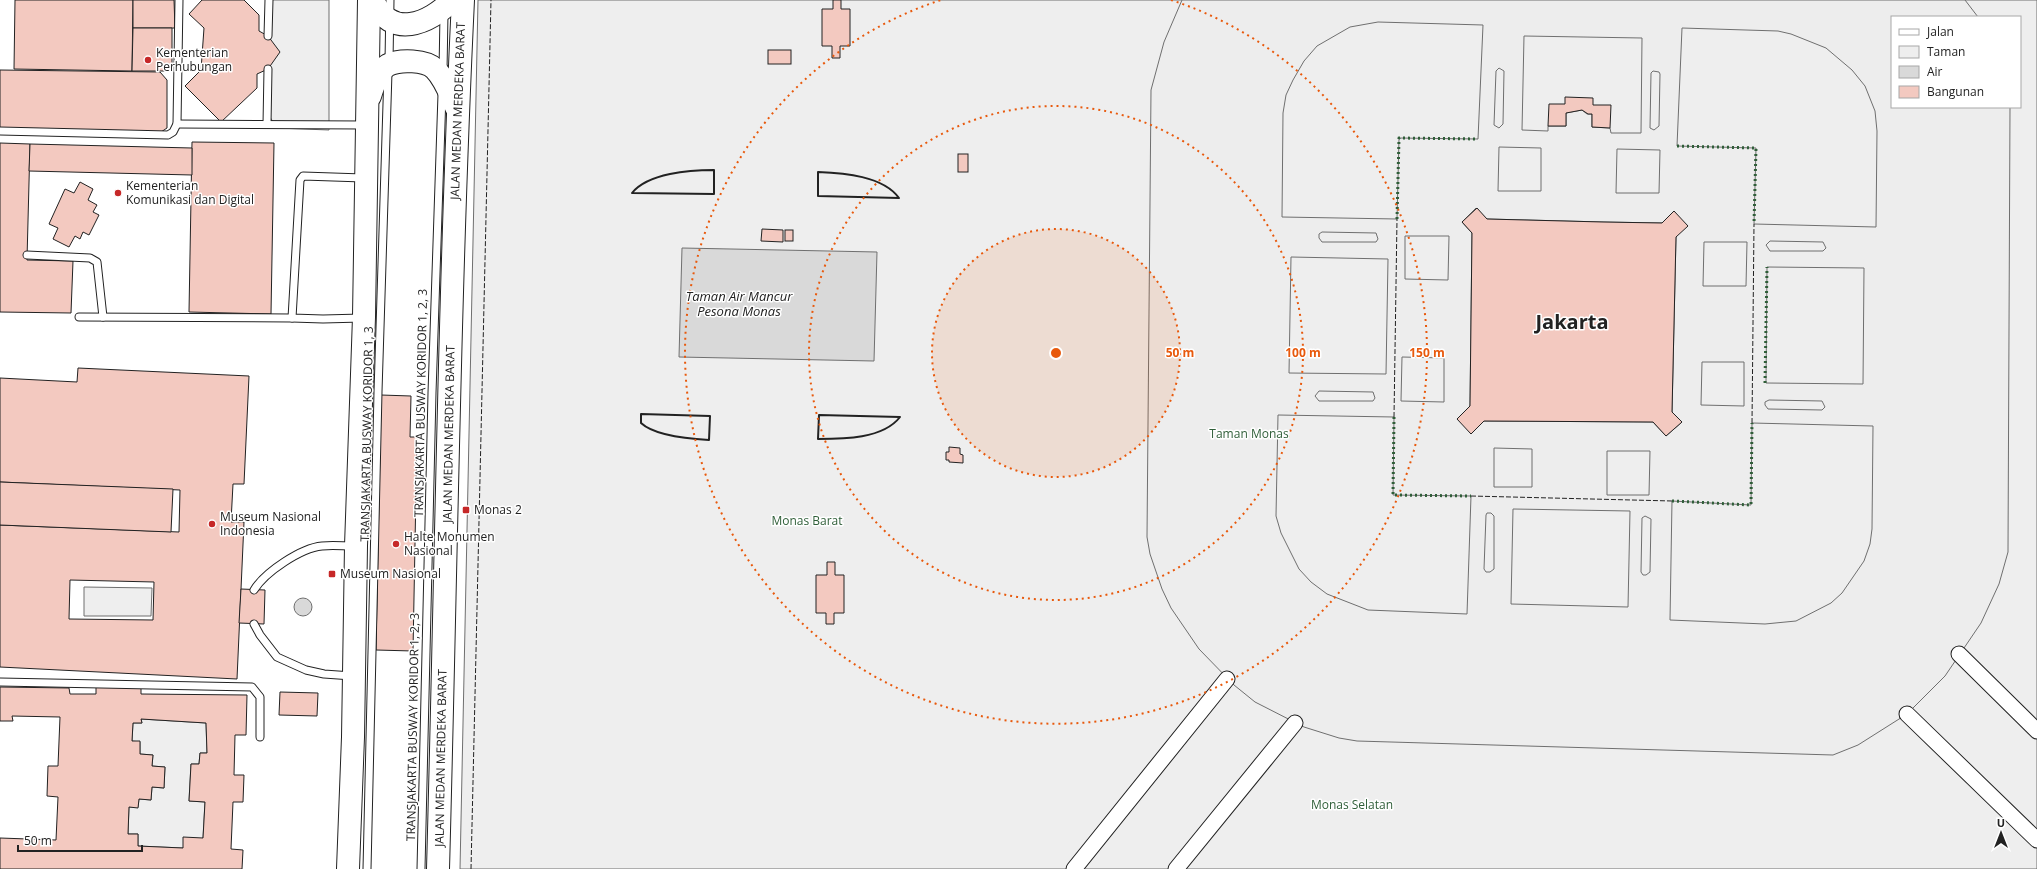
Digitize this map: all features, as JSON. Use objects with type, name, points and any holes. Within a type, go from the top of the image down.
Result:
[{"type":"main road","points":[[348,869],[354,676],[356,546],[364,318],[369,0]]},
{"type":"main road","points":[[373,0],[376,7],[389,10],[412,25],[428,20],[451,2]]},
{"type":"main road","name":"JALAN MEDAN MERDEKA BARAT","points":[[438,869],[448,504],[448,394],[458,109],[451,2]]},
{"type":"main road","points":[[367,115],[374,84],[389,65],[408,61],[424,63],[435,69],[442,78],[458,109]]},
{"type":"street","points":[[1959,654],[2037,731]]},
{"type":"street","points":[[1074,869],[1227,679]]},
{"type":"street","points":[[1907,714],[2037,840]]},
{"type":"street","points":[[1176,869],[1295,723]]},
{"type":"lane","points":[[0,131],[168,135],[173,132],[177,124],[179,0]]},
{"type":"lane","points":[[268,36],[269,0]]},
{"type":"lane","name":"TRANSJAKARTA BUSWAY KORIDOR 1, 2, 3","points":[[421,869],[432,386],[442,78],[451,2]]},
{"type":"lane","name":"TRANSJAKARTA BUSWAY KORIDOR 1, 3","points":[[367,869],[378,384],[389,65],[389,10]]},
{"type":"lane","points":[[267,124],[268,69]]},
{"type":"lane","points":[[177,124],[267,124],[367,115]]},
{"type":"lane","points":[[292,318],[300,180],[303,176],[366,178]]},
{"type":"lane","points":[[27,255],[90,258],[98,262],[103,318]]},
{"type":"lane","points":[[79,317],[364,318]]},
{"type":"lane","points":[[254,590],[260,581],[275,568],[299,554],[320,546],[356,546]]},
{"type":"lane","points":[[254,624],[260,635],[277,657],[306,670],[324,674],[354,676]]},
{"type":"lane","points":[[0,682],[252,687],[260,698],[260,737]]},
{"type":"green space","points":[[273,0],[329,0],[329,130],[277,128],[268,114],[271,2]]},
{"type":"green space","name":"Taman Monas","points":[[478,0],[2037,0],[2037,869],[460,869]]},
{"type":"green space","points":[[84,587],[152,588],[151,616],[84,616]]},
{"type":"green space","points":[[141,719],[206,723],[207,753],[200,753],[199,764],[191,764],[189,801],[205,802],[203,838],[183,848],[138,846],[138,834],[128,834],[129,807],[138,807],[139,799],[151,800],[152,787],[164,788],[165,767],[152,766],[153,755],[140,754],[140,742],[132,741],[133,723],[142,723]]},
{"type":"shaded area","points":[[1182,0],[1965,0],[1977,16],[1891,16],[1891,108],[2010,108],[2008,552],[1999,584],[1981,623],[1945,676],[1907,714],[1858,745],[1833,755],[1357,741],[1339,738],[1304,727],[1255,702],[1234,685],[1199,649],[1171,608],[1162,589],[1150,554],[1147,537],[1151,90],[1164,42]],"holes":[[[1378,22],[1483,25],[1478,139],[1399,138],[1397,219],[1282,217],[1283,113],[1286,95],[1304,61],[1317,46],[1350,27]],[[1682,28],[1778,31],[1791,34],[1826,48],[1852,70],[1865,86],[1875,111],[1877,131],[1876,227],[1754,224],[1756,148],[1677,146]],[[1524,36],[1642,38],[1641,133],[1611,133],[1610,128],[1592,127],[1592,114],[1587,114],[1582,110],[1566,113],[1566,126],[1548,126],[1548,131],[1522,130]],[[1499,68],[1504,71],[1503,124],[1499,128],[1494,125],[1496,71]],[[1653,71],[1659,72],[1660,74],[1659,126],[1654,130],[1650,128],[1651,73]],[[1499,147],[1541,148],[1541,191],[1498,191]],[[1617,149],[1660,150],[1659,193],[1616,193]],[[1476,208],[1487,219],[1603,222],[1662,223],[1674,212],[1676,237],[1672,412],[1682,422],[1666,436],[1653,422],[1484,421],[1457,419],[1470,406],[1472,233],[1462,222]],[[1322,232],[1376,233],[1378,239],[1376,242],[1322,242],[1319,238],[1319,234]],[[1405,236],[1449,236],[1448,280],[1405,279]],[[1770,241],[1823,242],[1826,248],[1823,251],[1770,251],[1766,245]],[[1704,242],[1747,242],[1746,286],[1703,286]],[[1291,257],[1388,259],[1386,374],[1289,373]],[[1767,267],[1864,268],[1863,384],[1766,383]],[[1402,357],[1444,358],[1444,402],[1401,401]],[[1702,362],[1744,362],[1744,406],[1701,405]],[[1319,391],[1373,392],[1375,398],[1373,401],[1319,401],[1315,396]],[[1769,400],[1822,401],[1825,407],[1822,410],[1768,409],[1765,402]],[[1278,415],[1394,417],[1393,495],[1471,496],[1467,614],[1368,610],[1327,594],[1311,582],[1299,569],[1281,533],[1276,516]],[[1752,423],[1873,426],[1872,529],[1870,544],[1864,561],[1842,593],[1831,603],[1796,621],[1765,624],[1670,620],[1672,501],[1751,505]],[[1494,448],[1532,449],[1532,487],[1494,487]],[[1607,451],[1650,451],[1649,495],[1607,495]],[[1513,509],[1630,511],[1628,607],[1511,604]],[[1487,513],[1491,513],[1494,516],[1494,569],[1490,572],[1486,572],[1484,569],[1486,515]],[[1645,516],[1651,519],[1650,572],[1643,575],[1641,572],[1642,518]]]},
{"type":"water","name":"Taman Air Mancur Pesona Monas","points":[[682,248],[877,252],[874,361],[679,357]]},
{"type":"water","points":[[299,598],[307,598],[312,603],[310,614],[307,616],[299,616],[294,611],[294,603]]},
{"type":"building","points":[[15,0],[133,0],[132,71],[14,69]]},
{"type":"building","points":[[133,0],[174,0],[175,28],[133,28]]},
{"type":"building","points":[[202,0],[244,0],[259,15],[259,31],[268,36],[280,52],[268,69],[257,74],[257,88],[221,122],[185,86],[201,70],[204,28],[189,14]]},
{"type":"building","points":[[833,0],[841,0],[841,9],[850,9],[850,46],[840,46],[840,58],[832,58],[832,46],[822,46],[822,9],[833,9]]},
{"type":"building","points":[[133,28],[172,28],[172,71],[132,71]]},
{"type":"building","points":[[768,50],[791,50],[791,64],[768,64]]},
{"type":"building","points":[[0,70],[160,72],[167,80],[167,128],[158,134],[0,130]]},
{"type":"building","points":[[1565,97],[1593,98],[1593,105],[1611,105],[1610,128],[1592,127],[1592,114],[1588,114],[1582,110],[1566,113],[1566,126],[1548,126],[1549,104],[1565,104]]},
{"type":"building","points":[[192,142],[274,143],[271,314],[189,312]]},
{"type":"building","points":[[0,143],[30,144],[27,260],[73,261],[71,313],[0,312]]},
{"type":"building","points":[[30,144],[192,148],[192,175],[29,171]]},
{"type":"building","points":[[958,154],[968,154],[968,172],[958,172]]},
{"type":"building","points":[[80,182],[93,189],[88,200],[97,205],[93,212],[99,215],[89,235],[83,232],[80,239],[75,236],[69,247],[53,239],[58,228],[49,224],[65,189],[74,193]]},
{"type":"building","points":[[1477,208],[1487,219],[1662,223],[1674,211],[1688,226],[1676,237],[1672,412],[1682,422],[1666,436],[1653,422],[1484,421],[1471,434],[1457,419],[1470,406],[1472,233],[1462,222]]},
{"type":"building","points":[[762,229],[783,230],[783,242],[761,241]]},
{"type":"building","points":[[785,230],[793,230],[793,241],[785,241]]},
{"type":"building","name":"Museum Nasional Indonesia","points":[[78,368],[249,376],[244,484],[233,484],[231,522],[244,522],[237,679],[0,667],[0,525],[179,532],[180,490],[0,482],[0,378],[77,382]],"holes":[[[70,580],[154,582],[153,620],[69,619]]]},
{"type":"building","name":"Halte Monumen Nasional","points":[[381,395],[411,396],[410,437],[417,437],[413,651],[376,650]]},
{"type":"building","points":[[949,447],[960,448],[960,454],[963,455],[963,463],[949,462],[949,460],[946,460],[946,452],[949,452]]},
{"type":"building","points":[[0,482],[173,489],[171,532],[0,525]]},
{"type":"building","points":[[827,562],[835,562],[835,575],[844,575],[844,613],[834,613],[834,624],[826,624],[826,613],[816,613],[816,575],[827,575]]},
{"type":"building","points":[[241,589],[265,590],[264,624],[239,623]]},
{"type":"building","points":[[96,686],[141,687],[141,694],[247,695],[246,735],[235,735],[234,775],[244,775],[243,802],[233,802],[231,849],[243,850],[242,869],[0,869],[0,838],[56,840],[58,797],[47,796],[48,766],[58,766],[60,717],[12,716],[13,721],[0,721],[0,687],[69,688],[70,694],[96,694]],"holes":[[[141,719],[206,723],[207,753],[200,753],[199,764],[191,764],[189,801],[205,802],[203,838],[183,837],[183,848],[138,846],[138,834],[128,834],[129,807],[138,808],[139,799],[151,800],[152,787],[164,788],[165,767],[152,766],[153,755],[140,754],[140,741],[132,741],[133,723],[142,723]]]},
{"type":"building","points":[[280,692],[318,693],[317,716],[279,715]]},
{"type":"hedge","points":[[1397,219],[1399,138],[1478,139]]},
{"type":"hedge","points":[[1677,146],[1756,148],[1754,224]]},
{"type":"hedge","points":[[1765,383],[1767,267]]},
{"type":"hedge","points":[[1394,417],[1393,495],[1471,496]]},
{"type":"hedge","points":[[1672,501],[1751,505],[1752,423]]},
{"type":"fence","points":[[471,869],[491,0]]},
{"type":"fence","points":[[1394,417],[1397,219]]},
{"type":"fence","points":[[1752,423],[1754,224]]},
{"type":"fence","points":[[1471,496],[1672,501]]},
{"type":"wall","points":[[714,170],[714,194],[632,193],[639,186],[659,177],[682,172],[714,170]]},
{"type":"wall","points":[[818,172],[839,173],[873,180],[892,191],[899,198],[818,196],[818,172]]},
{"type":"wall","points":[[641,414],[710,416],[709,440],[674,436],[655,431],[641,423],[641,414]]},
{"type":"wall","points":[[819,415],[900,417],[884,430],[873,434],[850,438],[818,439],[819,415]]},
{"type":"place","name":"Kementerian Perhubungan","points":[[148,60]]},
{"type":"place","name":"Kementerian Komunikasi dan Digital","points":[[118,193]]},
{"type":"place","name":"Monas 2","points":[[466,510]]},
{"type":"place","name":"Museum Nasional Indonesia","points":[[212,524]]},
{"type":"place","name":"Halte Monumen Nasional","points":[[396,544]]},
{"type":"place","name":"Museum Nasional","points":[[332,574]]},
{"type":"district","name":"Jakarta","points":[[1572,322]]},
{"type":"park label","name":"Monas Barat","points":[[807,521]]},
{"type":"park label","name":"Monas Selatan","points":[[1352,805]]}]
